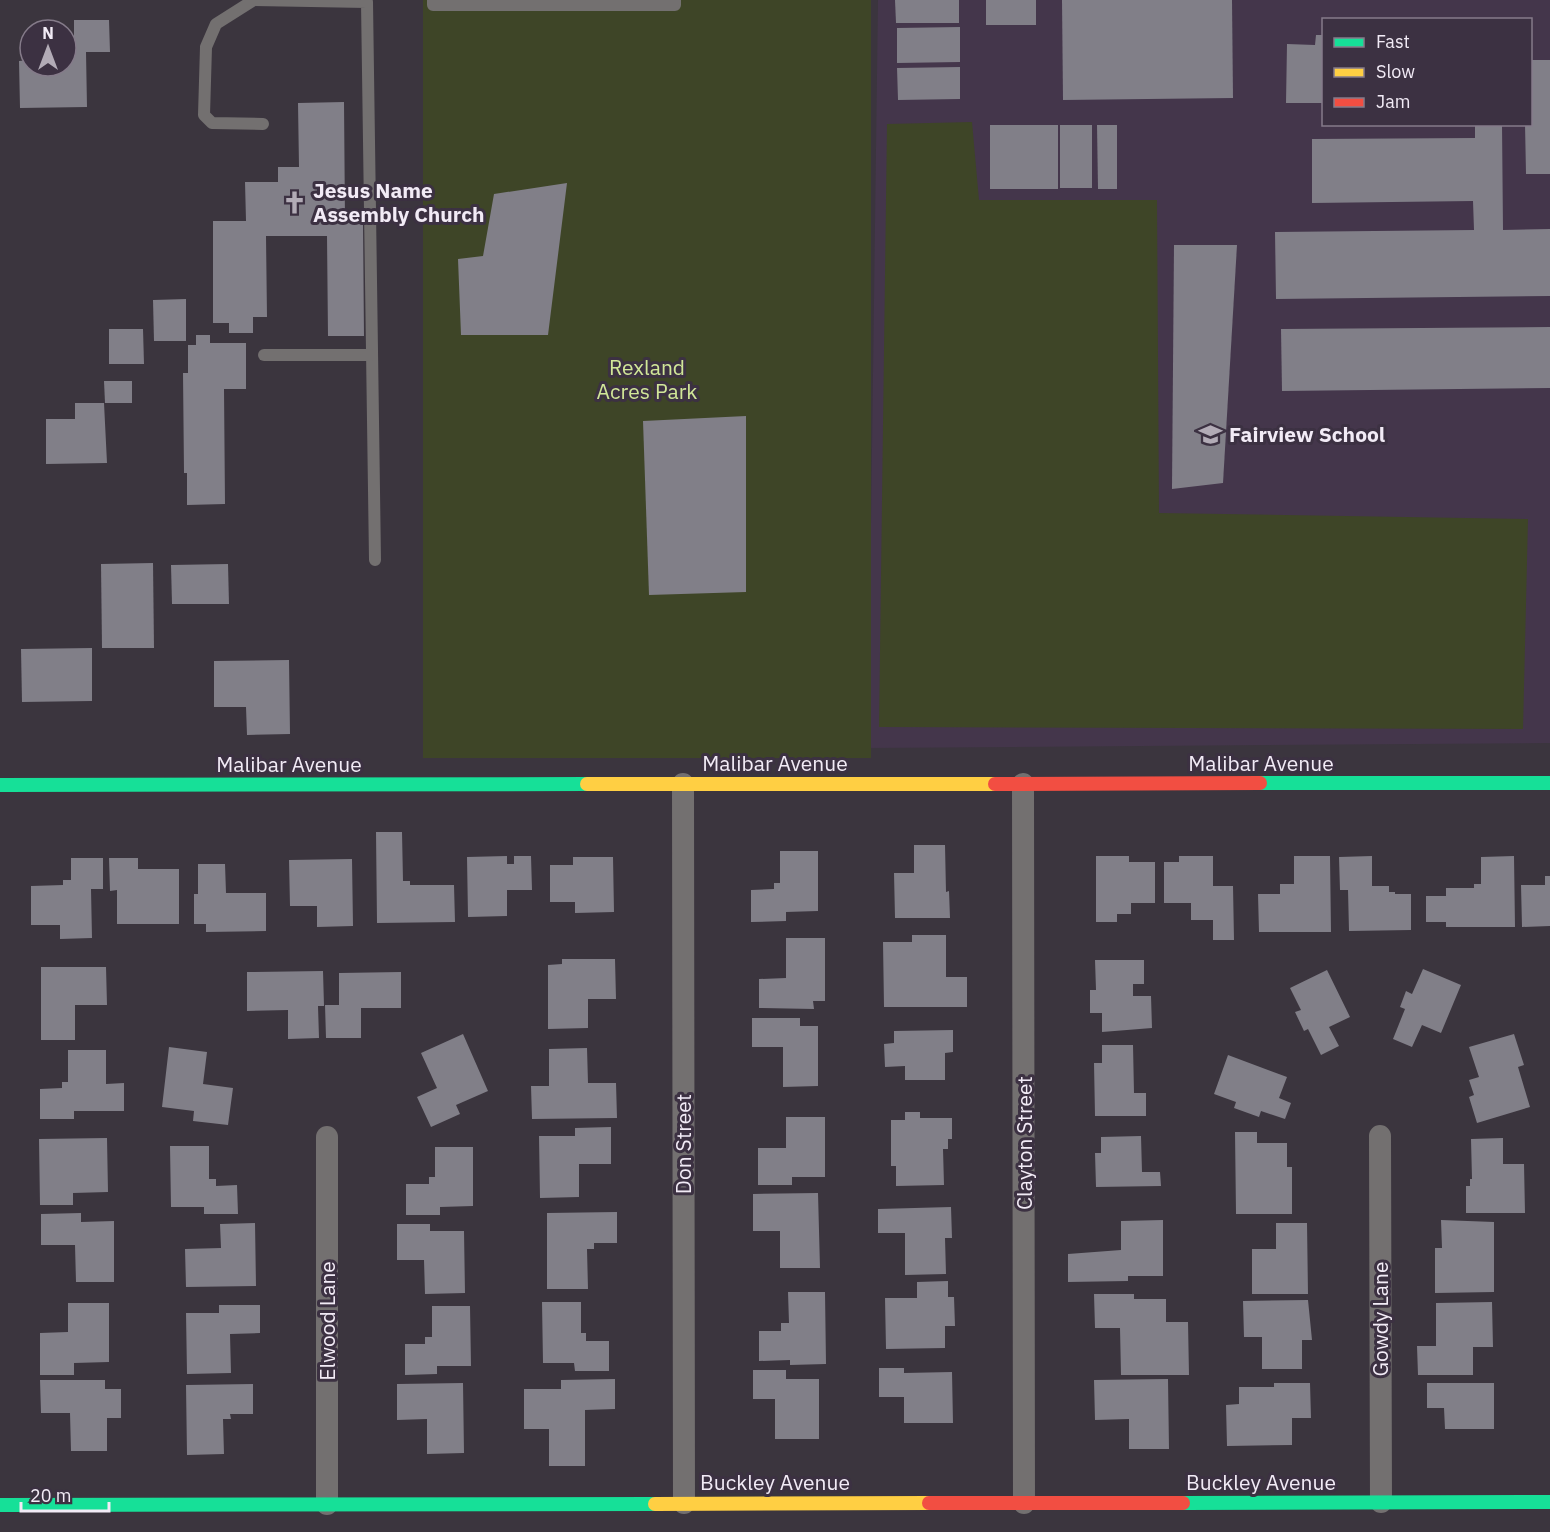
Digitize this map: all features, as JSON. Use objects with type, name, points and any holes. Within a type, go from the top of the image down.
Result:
[{"type":"street","name":"Malibar Avenue","points":[[0,785],[1550,783]]},
{"type":"street","name":"Don Street","points":[[683,784],[684,1503]]},
{"type":"street","name":"Clayton Street","points":[[1023,784],[1024,1503]]},
{"type":"street","name":"Gowdy Lane","points":[[1380,1136],[1381,1502]]},
{"type":"street","name":"Elwood Lane","points":[[327,1137],[327,1504]]},
{"type":"street","name":"Buckley Avenue","points":[[0,1505],[1550,1502]]},
{"type":"lane","points":[[263,124],[212,123],[204,115],[206,47],[216,24],[254,0],[367,2],[375,560]]},
{"type":"lane","points":[[433,0],[433,5],[675,5],[675,0]]},
{"type":"lane","points":[[264,355],[372,355]]},
{"type":"shaded area","name":"Fairview School","points":[[878,0],[1550,0],[1550,743],[868,748]]},
{"type":"green space","name":"Rexland Acres Park","points":[[423,0],[871,0],[871,758],[423,758]]},
{"type":"green space","points":[[972,122],[979,200],[1157,200],[1159,513],[1528,519],[1523,729],[879,727],[887,124]]},
{"type":"building","points":[[895,0],[959,0],[959,23],[896,23]]},
{"type":"building","points":[[986,0],[1036,0],[1036,25],[986,25]]},
{"type":"building","points":[[1062,0],[1232,0],[1233,98],[1063,100]]},
{"type":"building","points":[[78,20],[109,20],[110,52],[86,52],[87,107],[20,108],[19,78],[78,78]]},
{"type":"building","points":[[960,27],[960,62],[897,63],[897,28]]},
{"type":"building","points":[[1316,35],[1322,35],[1322,103],[1286,103],[1287,44],[1315,45]]},
{"type":"building","points":[[1532,60],[1550,60],[1550,174],[1526,174],[1525,126],[1532,126]]},
{"type":"building","points":[[960,67],[960,99],[898,100],[897,68]]},
{"type":"building","name":"Jesus Name Assembly Church","points":[[344,102],[345,221],[363,221],[364,336],[328,336],[327,236],[266,236],[267,317],[253,317],[253,333],[229,333],[229,323],[213,323],[213,221],[246,221],[245,182],[278,182],[278,167],[299,167],[298,103]]},
{"type":"building","points":[[990,125],[1058,125],[1058,189],[990,189]]},
{"type":"building","points":[[1060,125],[1092,125],[1092,188],[1060,188]]},
{"type":"building","points":[[1097,125],[1117,125],[1117,189],[1098,189]]},
{"type":"building","points":[[1475,126],[1502,126],[1503,230],[1550,229],[1550,296],[1276,299],[1275,232],[1474,230],[1473,201],[1312,203],[1312,139],[1475,138]]},
{"type":"building","points":[[567,183],[548,335],[461,335],[458,259],[483,256],[494,194]]},
{"type":"building","points":[[1174,245],[1237,245],[1223,483],[1172,489]]},
{"type":"building","points":[[186,299],[186,341],[154,341],[153,300]]},
{"type":"building","points":[[1550,327],[1550,388],[1282,391],[1281,329]]},
{"type":"building","points":[[109,329],[143,329],[144,364],[109,364]]},
{"type":"building","points":[[196,335],[210,335],[210,343],[246,343],[246,389],[224,389],[225,504],[187,505],[187,473],[184,473],[183,373],[188,373],[188,345],[196,345]]},
{"type":"building","points":[[104,381],[132,381],[132,403],[105,403]]},
{"type":"building","points":[[75,403],[104,403],[107,463],[46,464],[46,419],[75,419]]},
{"type":"building","points":[[746,416],[746,592],[649,595],[643,421]]},
{"type":"building","points":[[153,563],[154,648],[102,648],[101,564]]},
{"type":"building","points":[[228,564],[229,604],[172,604],[171,565]]},
{"type":"building","points":[[92,648],[92,701],[22,702],[21,649]]},
{"type":"building","points":[[289,660],[290,734],[247,735],[246,707],[214,707],[214,661]]},
{"type":"building","points":[[376,832],[402,832],[403,881],[410,881],[410,885],[454,885],[455,922],[377,923]]},
{"type":"building","points":[[914,845],[945,845],[946,892],[949,891],[950,918],[895,918],[894,873],[914,873]]},
{"type":"building","points":[[780,851],[818,851],[818,911],[786,912],[786,921],[751,922],[751,890],[774,889],[774,883],[780,883]]},
{"type":"building","points":[[507,856],[507,864],[514,864],[514,856],[531,856],[532,890],[507,890],[507,916],[468,917],[467,857]]},
{"type":"building","points":[[1096,856],[1129,856],[1129,862],[1155,862],[1155,903],[1131,903],[1131,914],[1117,914],[1117,922],[1096,922]]},
{"type":"building","points":[[1179,856],[1213,856],[1213,886],[1233,886],[1234,940],[1213,940],[1213,920],[1191,920],[1191,903],[1164,903],[1164,862],[1179,862]]},
{"type":"building","points":[[1294,856],[1330,856],[1331,932],[1259,932],[1258,894],[1280,894],[1280,884],[1294,884]]},
{"type":"building","points":[[1372,856],[1372,886],[1389,886],[1389,892],[1411,894],[1411,930],[1349,931],[1348,890],[1340,890],[1339,857]]},
{"type":"building","points":[[1514,856],[1515,927],[1446,927],[1446,922],[1426,922],[1426,896],[1446,896],[1446,888],[1474,888],[1474,884],[1481,884],[1481,857]]},
{"type":"building","points":[[573,857],[613,857],[614,912],[575,913],[575,902],[550,902],[550,865],[573,865]]},
{"type":"building","points":[[71,858],[103,858],[103,889],[91,889],[92,938],[60,939],[60,925],[31,925],[31,886],[63,885],[63,880],[71,880]]},
{"type":"building","points":[[109,858],[138,858],[138,869],[179,869],[179,924],[117,924],[117,890],[110,891]]},
{"type":"building","points":[[352,859],[353,926],[317,927],[317,906],[290,906],[289,860]]},
{"type":"building","points":[[198,864],[225,864],[226,893],[266,893],[266,931],[206,932],[206,924],[194,924],[194,894],[198,894]]},
{"type":"building","points":[[1545,876],[1550,876],[1550,926],[1522,927],[1521,885],[1545,885]]},
{"type":"building","points":[[912,935],[946,935],[946,977],[967,977],[967,1007],[884,1007],[883,942],[912,942]]},
{"type":"building","points":[[786,938],[825,938],[825,1001],[813,1001],[814,1009],[759,1008],[759,979],[786,978]]},
{"type":"building","points":[[562,959],[615,959],[616,999],[588,999],[588,1028],[548,1029],[548,965],[562,964]]},
{"type":"building","points":[[1095,960],[1144,960],[1144,984],[1133,984],[1133,996],[1151,996],[1152,1028],[1102,1032],[1102,1013],[1090,1013],[1090,990],[1096,990]]},
{"type":"building","points":[[41,967],[106,967],[107,1005],[75,1005],[75,1040],[41,1040]]},
{"type":"building","points":[[1423,969],[1461,985],[1441,1033],[1422,1025],[1412,1047],[1393,1039],[1405,1009],[1400,1007],[1406,991],[1412,994]]},
{"type":"building","points":[[1327,970],[1350,1017],[1329,1027],[1339,1046],[1321,1055],[1308,1029],[1304,1031],[1295,1012],[1301,1010],[1290,988]]},
{"type":"building","points":[[323,971],[324,1006],[318,1006],[319,1038],[288,1039],[288,1010],[247,1011],[247,972]]},
{"type":"building","points":[[401,972],[401,1008],[361,1008],[361,1038],[326,1038],[325,1005],[339,1005],[339,973]]},
{"type":"building","points":[[752,1018],[800,1018],[800,1026],[818,1026],[818,1086],[783,1087],[783,1047],[752,1047]]},
{"type":"building","points":[[953,1030],[953,1052],[945,1053],[945,1080],[905,1080],[905,1066],[885,1067],[884,1044],[894,1043],[894,1031]]},
{"type":"building","points":[[463,1034],[488,1091],[456,1105],[460,1114],[431,1127],[417,1097],[437,1088],[421,1053]]},
{"type":"building","points":[[1514,1034],[1524,1065],[1518,1067],[1530,1107],[1477,1123],[1469,1097],[1474,1095],[1469,1080],[1479,1077],[1469,1047]]},
{"type":"building","points":[[1102,1045],[1133,1045],[1134,1093],[1146,1093],[1146,1116],[1095,1116],[1094,1063],[1102,1063]]},
{"type":"building","points":[[169,1047],[207,1052],[203,1084],[233,1088],[228,1125],[193,1121],[194,1111],[162,1107]]},
{"type":"building","points":[[587,1048],[588,1083],[616,1083],[617,1118],[532,1119],[531,1086],[549,1086],[549,1049]]},
{"type":"building","points":[[68,1050],[106,1050],[106,1084],[124,1083],[124,1111],[74,1111],[74,1119],[40,1119],[40,1089],[62,1088],[62,1082],[68,1082]]},
{"type":"building","points":[[1228,1055],[1287,1077],[1279,1098],[1291,1103],[1285,1119],[1261,1111],[1259,1117],[1234,1108],[1236,1102],[1214,1094]]},
{"type":"building","points":[[905,1112],[920,1112],[920,1118],[952,1118],[952,1139],[948,1139],[948,1149],[943,1149],[944,1185],[896,1186],[896,1166],[891,1166],[891,1120],[905,1120]]},
{"type":"building","points":[[786,1117],[825,1117],[825,1177],[792,1177],[792,1185],[758,1185],[758,1148],[786,1148]]},
{"type":"building","points":[[611,1127],[611,1164],[579,1164],[579,1197],[540,1198],[539,1136],[575,1136],[575,1128]]},
{"type":"building","points":[[1235,1132],[1257,1132],[1257,1143],[1287,1143],[1287,1167],[1292,1167],[1292,1214],[1236,1214]]},
{"type":"building","points":[[1141,1136],[1142,1172],[1160,1172],[1161,1186],[1096,1187],[1095,1153],[1101,1153],[1101,1137]]},
{"type":"building","points":[[107,1138],[108,1192],[73,1193],[73,1205],[40,1205],[39,1139]]},
{"type":"building","points":[[1503,1138],[1503,1164],[1524,1164],[1525,1213],[1466,1213],[1466,1186],[1470,1186],[1470,1179],[1472,1179],[1471,1139]]},
{"type":"building","points":[[170,1146],[209,1146],[209,1179],[216,1179],[216,1186],[237,1185],[238,1214],[204,1214],[204,1207],[171,1207]]},
{"type":"building","points":[[435,1147],[473,1147],[473,1206],[440,1207],[440,1215],[406,1215],[406,1184],[429,1184],[429,1177],[435,1177]]},
{"type":"building","points":[[818,1193],[820,1268],[780,1268],[780,1231],[753,1231],[753,1194]]},
{"type":"building","points":[[951,1207],[952,1238],[945,1238],[946,1274],[905,1275],[905,1233],[878,1233],[878,1209]]},
{"type":"building","points":[[617,1212],[617,1243],[594,1243],[594,1249],[587,1249],[588,1289],[547,1289],[547,1213]]},
{"type":"building","points":[[81,1213],[81,1222],[114,1221],[114,1282],[76,1282],[75,1245],[41,1245],[41,1214]]},
{"type":"building","points":[[1163,1220],[1163,1276],[1128,1276],[1128,1281],[1068,1282],[1068,1254],[1121,1250],[1121,1221]]},
{"type":"building","points":[[1441,1220],[1494,1222],[1494,1292],[1435,1293],[1435,1248],[1442,1248]]},
{"type":"building","points":[[255,1223],[256,1286],[186,1287],[185,1249],[221,1248],[220,1224]]},
{"type":"building","points":[[1276,1223],[1307,1223],[1308,1294],[1252,1294],[1252,1249],[1276,1249]]},
{"type":"building","points":[[397,1224],[430,1224],[430,1231],[464,1231],[465,1293],[425,1294],[424,1260],[397,1260]]},
{"type":"building","points":[[948,1281],[948,1297],[954,1297],[955,1326],[945,1326],[945,1348],[886,1349],[885,1298],[917,1298],[917,1282]]},
{"type":"building","points":[[788,1292],[825,1292],[826,1364],[790,1365],[790,1360],[759,1361],[759,1331],[781,1331],[781,1323],[789,1323]]},
{"type":"building","points":[[1094,1294],[1134,1294],[1134,1299],[1166,1299],[1166,1322],[1188,1322],[1189,1375],[1121,1375],[1120,1328],[1095,1328]]},
{"type":"building","points":[[1308,1300],[1312,1340],[1302,1340],[1302,1369],[1262,1369],[1262,1337],[1244,1337],[1243,1301]]},
{"type":"building","points":[[542,1302],[581,1302],[581,1333],[586,1333],[586,1341],[609,1341],[609,1371],[575,1371],[574,1363],[543,1363]]},
{"type":"building","points":[[1492,1302],[1493,1347],[1473,1347],[1473,1375],[1418,1375],[1417,1346],[1436,1346],[1436,1303]]},
{"type":"building","points":[[68,1303],[109,1303],[109,1362],[74,1363],[74,1375],[40,1375],[40,1333],[68,1332]]},
{"type":"building","points":[[219,1305],[260,1305],[260,1333],[230,1334],[231,1373],[187,1374],[186,1313],[219,1313]]},
{"type":"building","points":[[432,1306],[470,1306],[471,1366],[437,1366],[437,1374],[405,1375],[405,1344],[425,1344],[425,1337],[432,1337]]},
{"type":"building","points":[[879,1368],[904,1368],[904,1373],[952,1372],[953,1423],[904,1423],[904,1397],[879,1397]]},
{"type":"building","points":[[753,1370],[786,1370],[786,1379],[819,1379],[819,1439],[775,1439],[775,1399],[753,1399]]},
{"type":"building","points":[[615,1379],[615,1409],[585,1410],[585,1466],[549,1466],[549,1429],[524,1429],[524,1389],[561,1389],[561,1380]]},
{"type":"building","points":[[1168,1379],[1169,1449],[1129,1449],[1129,1419],[1095,1420],[1094,1380]]},
{"type":"building","points":[[40,1380],[105,1380],[105,1389],[121,1389],[121,1418],[107,1418],[107,1451],[71,1451],[70,1413],[41,1413]]},
{"type":"building","points":[[463,1383],[464,1453],[427,1454],[427,1419],[397,1420],[397,1384]]},
{"type":"building","points":[[1274,1383],[1310,1383],[1311,1418],[1292,1418],[1292,1445],[1227,1446],[1226,1405],[1239,1404],[1239,1387],[1274,1387]]},
{"type":"building","points":[[1427,1383],[1494,1383],[1494,1429],[1445,1429],[1444,1408],[1427,1408]]},
{"type":"building","points":[[253,1384],[253,1414],[230,1414],[231,1419],[223,1419],[224,1454],[187,1455],[186,1385]]},
{"type":"traffic: fast","points":[[1260,783],[1550,783]]},
{"type":"traffic: fast","points":[[0,785],[587,784]]},
{"type":"traffic: fast","points":[[1183,1503],[1550,1502]]},
{"type":"traffic: fast","points":[[0,1505],[655,1504]]},
{"type":"traffic: slow","points":[[587,784],[995,784]]},
{"type":"traffic: slow","points":[[655,1504],[929,1503]]},
{"type":"traffic: jam","points":[[995,784],[1260,783]]},
{"type":"traffic: jam","points":[[929,1503],[1183,1503]]},
{"type":"place","name":"Jesus Name Assembly Church","points":[[295,202]]},
{"type":"place","name":"Fairview School","points":[[1211,434]]}]
